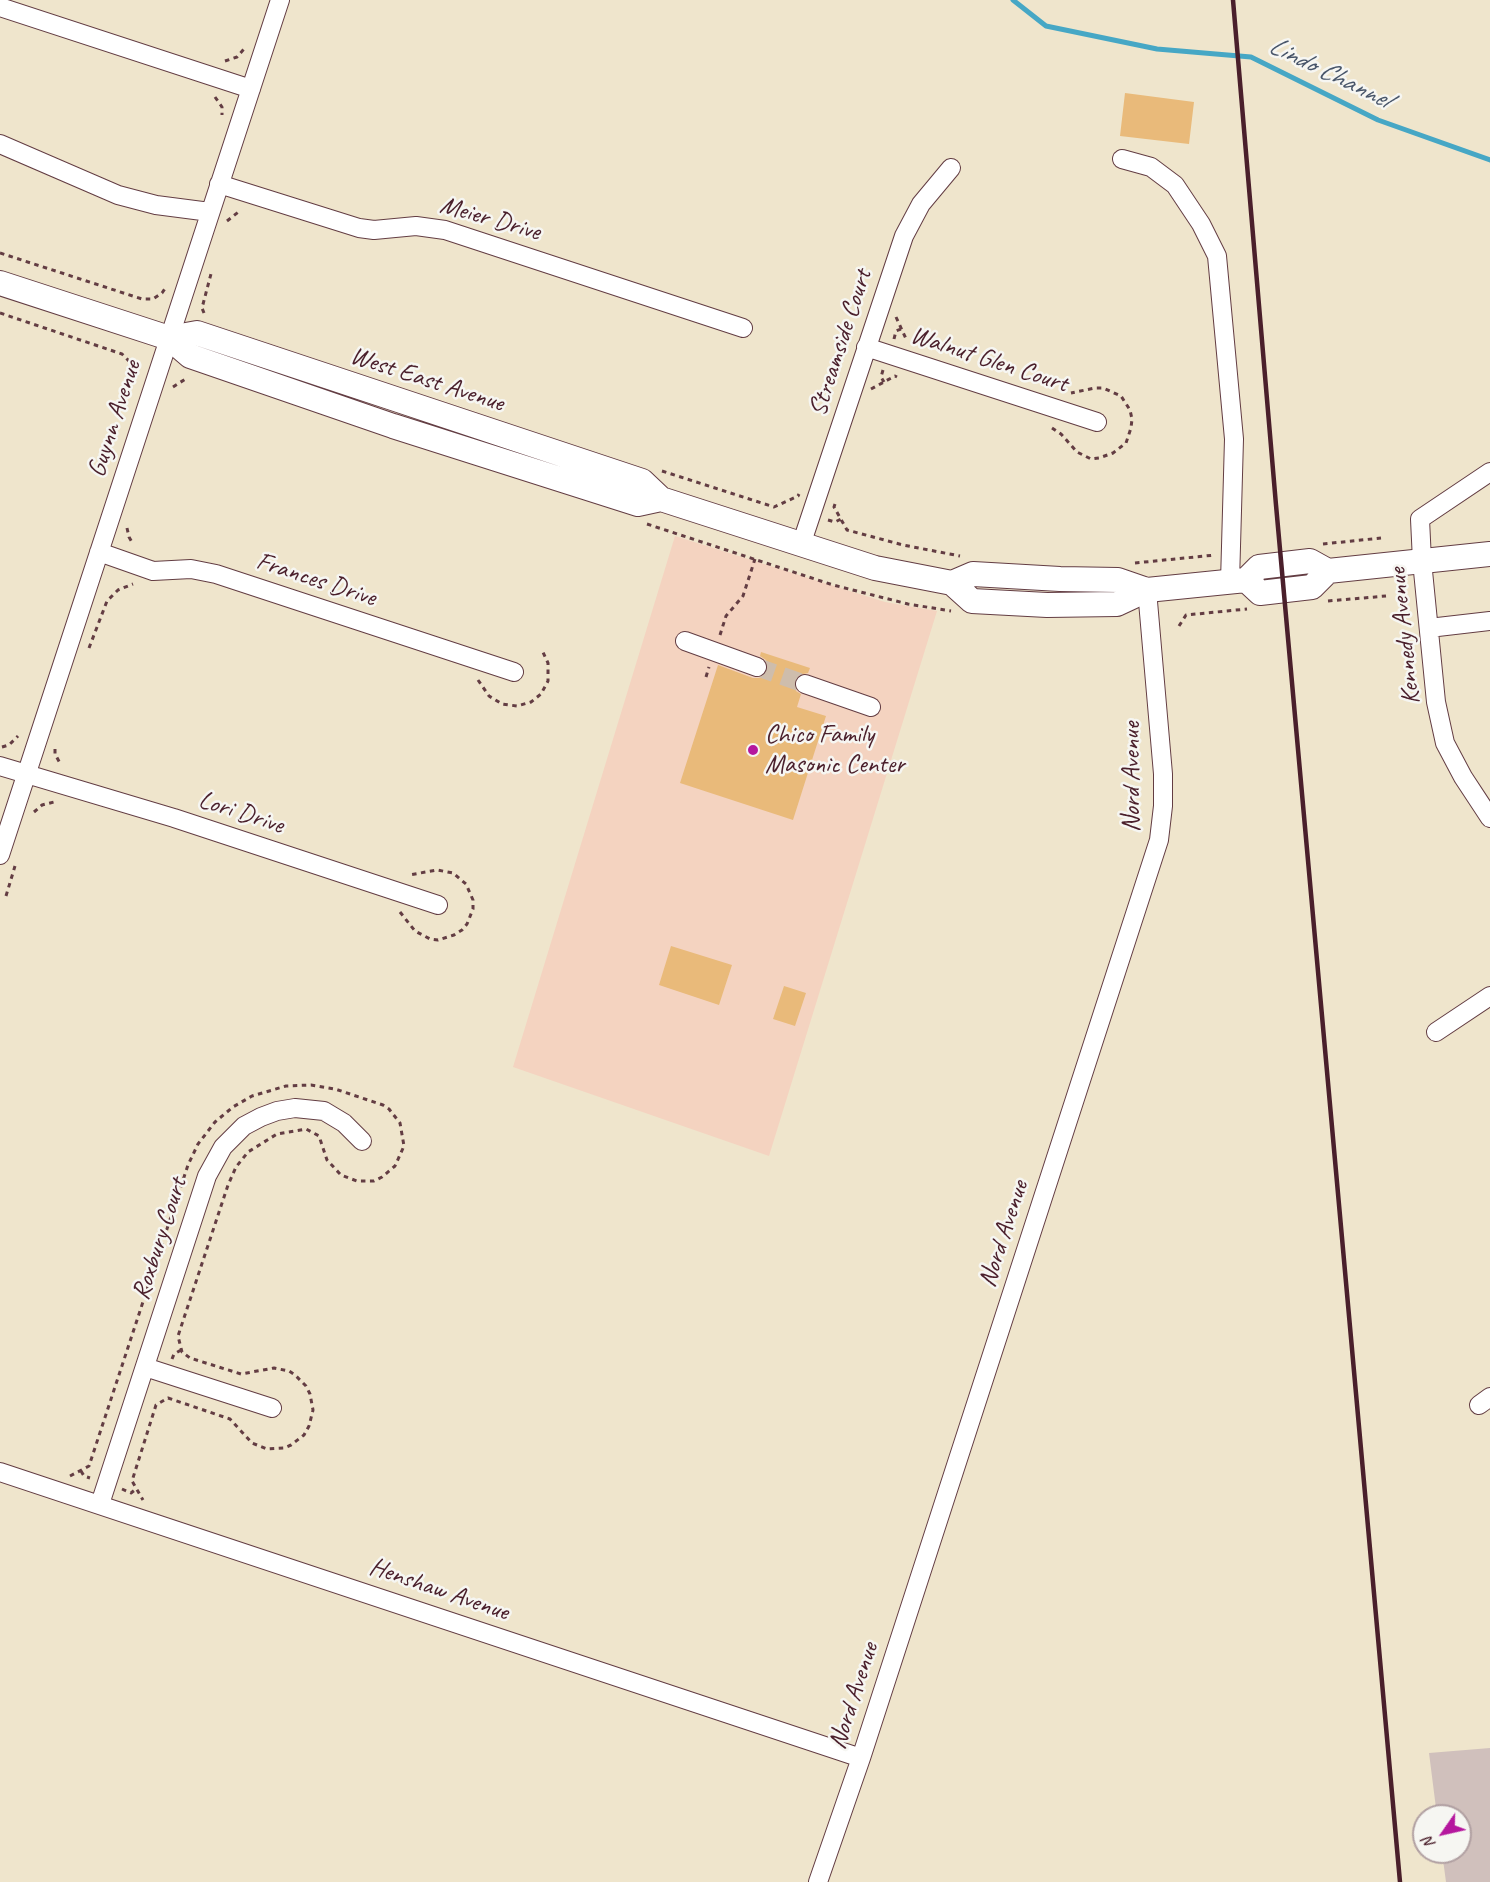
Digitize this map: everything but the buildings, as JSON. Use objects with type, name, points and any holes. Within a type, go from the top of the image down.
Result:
[{"type":"main road","name":"West East Avenue","points":[[0,283],[169,338],[197,333],[642,481],[661,499],[875,568],[952,583],[973,574],[1118,580],[1147,590],[1238,581]]},
{"type":"main road","points":[[1238,581],[1260,593],[1312,587],[1328,571],[1490,554]]},
{"type":"street","name":"Guynn Avenue","points":[[0,855],[280,0]]},
{"type":"street","points":[[0,7],[251,89]]},
{"type":"street","points":[[0,144],[118,195],[156,205],[210,212]]},
{"type":"street","points":[[1122,159],[1151,167],[1174,186],[1201,224],[1217,256],[1234,439],[1232,553],[1238,581]]},
{"type":"street","name":"Streamside Court","points":[[801,545],[896,255],[911,221],[930,190],[951,168]]},
{"type":"street","name":"Meier Drive","points":[[219,184],[359,228],[374,230],[416,226],[445,230],[743,328]]},
{"type":"street","name":"Walnut Glen Court","points":[[866,347],[1097,422]]},
{"type":"street","name":"Kennedy Avenue","points":[[1490,472],[1420,519],[1436,702],[1445,743],[1462,777],[1490,818]]},
{"type":"street","name":"Frances Drive","points":[[99,552],[153,570],[191,569],[216,574],[514,672]]},
{"type":"street","name":"Nord Avenue","points":[[818,1882],[861,1758],[1159,840],[1163,806],[1163,774],[1147,590]]},
{"type":"street","points":[[1429,628],[1490,621]]},
{"type":"street","points":[[685,642],[757,667]]},
{"type":"street","points":[[805,684],[871,707]]},
{"type":"street","name":"Lori Drive","points":[[0,766],[154,812],[438,905]]},
{"type":"street","points":[[1436,1032],[1490,996]]},
{"type":"street","name":"Roxbury Court","points":[[100,1504],[207,1176],[214,1161],[232,1136],[244,1126],[277,1111],[295,1107],[324,1111],[334,1116],[362,1140]]},
{"type":"street","points":[[145,1367],[272,1408]]},
{"type":"street","name":"Henshaw Avenue","points":[[0,1472],[861,1758]]},
{"type":"path","points":[[220,61],[237,57],[247,40]]},
{"type":"path","points":[[210,93],[220,102],[221,119]]},
{"type":"path","points":[[225,225],[237,212],[247,210]]},
{"type":"path","points":[[0,253],[142,299],[148,300],[158,296],[165,289],[168,281]]},
{"type":"path","points":[[207,319],[202,308],[213,268]]},
{"type":"path","points":[[899,306],[896,318],[907,340]]},
{"type":"path","points":[[0,313],[122,354],[134,366],[133,388]]},
{"type":"path","points":[[170,393],[175,384],[190,376]]},
{"type":"path","points":[[868,399],[872,389],[895,376],[904,379]]},
{"type":"path","points":[[1052,428],[1061,434],[1077,452],[1091,459],[1113,453],[1125,443],[1132,419],[1130,410],[1121,396],[1103,388],[1068,393]]},
{"type":"path","points":[[652,467],[774,507],[798,496],[801,488]]},
{"type":"path","points":[[837,496],[834,507],[847,530],[903,545],[965,556]]},
{"type":"path","points":[[647,524],[858,592],[956,612]]},
{"type":"path","points":[[128,526],[129,537],[138,548]]},
{"type":"path","points":[[1320,544],[1381,538]]},
{"type":"path","points":[[1133,563],[1232,553]]},
{"type":"path","points":[[706,677],[726,616],[743,596],[755,559]]},
{"type":"path","points":[[88,651],[107,600],[124,587],[134,584],[142,585]]},
{"type":"path","points":[[471,675],[494,701],[510,706],[524,705],[541,694],[548,681],[548,663],[542,650]]},
{"type":"path","points":[[0,747],[14,741],[22,730]]},
{"type":"path","points":[[55,747],[58,761],[67,770]]},
{"type":"path","points":[[30,819],[42,805],[59,803]]},
{"type":"path","points":[[6,896],[19,856]]},
{"type":"path","points":[[395,909],[403,915],[415,932],[438,940],[462,930],[473,909],[466,884],[453,873],[437,870],[411,875],[402,874]]},
{"type":"path","points":[[61,1473],[71,1476],[89,1466],[188,1165],[198,1144],[215,1122],[232,1107],[252,1096],[286,1086],[311,1085],[329,1088],[383,1105],[400,1123],[404,1146],[395,1166],[382,1177],[374,1180],[357,1181],[341,1175],[327,1160],[319,1136],[306,1129],[277,1134],[248,1152],[236,1167],[228,1185],[178,1336],[182,1352],[190,1358],[241,1374],[274,1368],[289,1371],[295,1375],[306,1386],[313,1410],[304,1435],[284,1448],[267,1449],[252,1443],[230,1419],[168,1398],[156,1405],[132,1481],[142,1499],[153,1503]]},
{"type":"shaded area","points":[[675,536],[885,602],[937,611],[769,1156],[513,1067]]},
{"type":"shaded area","points":[[1490,1748],[1490,1882],[1446,1882],[1444,1864],[1472,1864],[1472,1804],[1435,1804],[1429,1753]]},
{"type":"waterway","name":"Lindo Channel","points":[[1013,0],[1046,26],[1157,49],[1251,57],[1378,120],[1490,160]]},
{"type":"tunnel","points":[[757,667],[805,684]]},
{"type":"railway","points":[[1233,0],[1276,505],[1400,1882]]},
{"type":"place","name":"Chico Family Masonic Center","points":[[753,750]]}]
